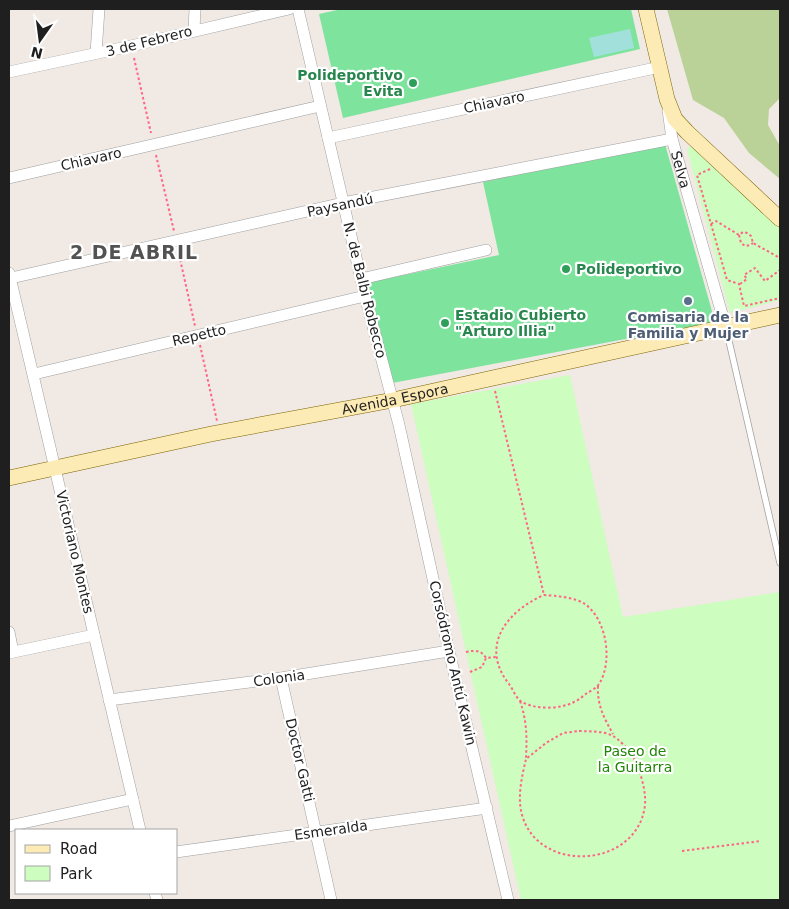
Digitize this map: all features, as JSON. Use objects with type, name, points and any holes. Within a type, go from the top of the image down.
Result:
[{"type":"main road","name":"Selva","points":[[646,9],[666,99]]},
{"type":"main road","points":[[666,99],[675,119],[687,132],[780,219]]},
{"type":"main road","name":"Avenida Espora","points":[[9,478],[211,434],[393,400],[780,315]]},
{"type":"street","points":[[96,53],[99,9]]},
{"type":"street","points":[[194,30],[195,9]]},
{"type":"street","name":"3 de Febrero","points":[[9,72],[289,9]]},
{"type":"street","name":"N. de Balbi Robecco","points":[[298,9],[365,296],[399,425]]},
{"type":"street","name":"Chiavaro","points":[[328,138],[660,67]]},
{"type":"street","name":"Selva","points":[[666,99],[672,140],[726,328]]},
{"type":"street","name":"Chiavaro","points":[[9,178],[320,106]]},
{"type":"street","name":"Paysandú","points":[[10,276],[343,203],[672,140]]},
{"type":"street","points":[[361,278],[486,250]]},
{"type":"street","name":"Victoriano Montes","points":[[10,276],[140,829]]},
{"type":"street","name":"Repetto","points":[[34,374],[365,296]]},
{"type":"street","name":"Corsódromo Antú Kawin","points":[[399,425],[449,651],[508,900]]},
{"type":"street","points":[[9,632],[11,652],[94,635]]},
{"type":"street","name":"Colonia","points":[[108,700],[281,678],[449,651]]},
{"type":"street","name":"Doctor Gatti","points":[[281,678],[331,900]]},
{"type":"street","points":[[9,826],[133,799]]},
{"type":"street","name":"Esmeralda","points":[[178,852],[486,808]]},
{"type":"lane","points":[[726,328],[780,563]]},
{"type":"path","points":[[716,167],[696,175],[728,280],[739,284],[744,306],[780,298]]},
{"type":"path","points":[[711,224],[716,221],[739,235]]},
{"type":"path","points":[[739,235],[743,232],[748,233],[752,236],[753,243]]},
{"type":"path","points":[[739,235],[740,243],[746,246],[753,243]]},
{"type":"path","points":[[753,243],[780,258]]},
{"type":"path","points":[[740,284],[748,279],[744,275],[754,268],[765,281],[780,270]]},
{"type":"path","points":[[492,379],[544,595]]},
{"type":"path","points":[[544,595],[562,597],[584,604],[598,619],[607,642],[606,658],[598,686],[600,708],[613,734],[636,761],[643,783],[645,805],[639,825],[625,842],[608,853],[587,857],[566,855],[547,848],[532,834],[522,816],[520,795],[526,758],[526,716],[520,701],[501,675],[496,657],[496,644],[506,623],[522,606],[544,595]]},
{"type":"path","points":[[466,652],[472,650],[479,651],[486,658]]},
{"type":"path","points":[[486,658],[496,657]]},
{"type":"path","points":[[470,672],[482,667],[486,658]]},
{"type":"path","points":[[520,701],[530,706],[561,706],[573,702],[598,686]]},
{"type":"path","points":[[526,758],[563,733],[599,731],[613,734]]},
{"type":"path","points":[[682,851],[761,841]]},
{"type":"green space","name":"Polideportivo Evita","points":[[342,9],[631,9],[640,49],[343,118],[319,14]]},
{"type":"green space","points":[[667,9],[780,9],[780,98],[769,109],[768,125],[780,146],[780,179],[749,153],[724,118],[693,100]]},
{"type":"green space","name":"Polideportivo","points":[[665,144],[715,322],[387,384],[366,283],[499,255],[483,182]]},
{"type":"green space","points":[[693,145],[780,225],[780,300],[730,313],[687,149]]},
{"type":"green space","name":"Paseo de la Guitarra","points":[[570,375],[623,617],[780,592],[780,900],[521,900],[411,404]]},
{"type":"water","points":[[630,29],[634,48],[594,57],[589,38]]},
{"type":"place","name":"Polideportivo Evita","points":[[413,83]]},
{"type":"place","name":"Polideportivo","points":[[566,269]]},
{"type":"place","name":"Comisaria de la Familia y Mujer","points":[[688,301]]},
{"type":"place","name":"Estadio Cubierto \"Arturo Illia\"","points":[[445,323]]},
{"type":"district","name":"2 DE ABRIL","points":[[134,252]]}]
